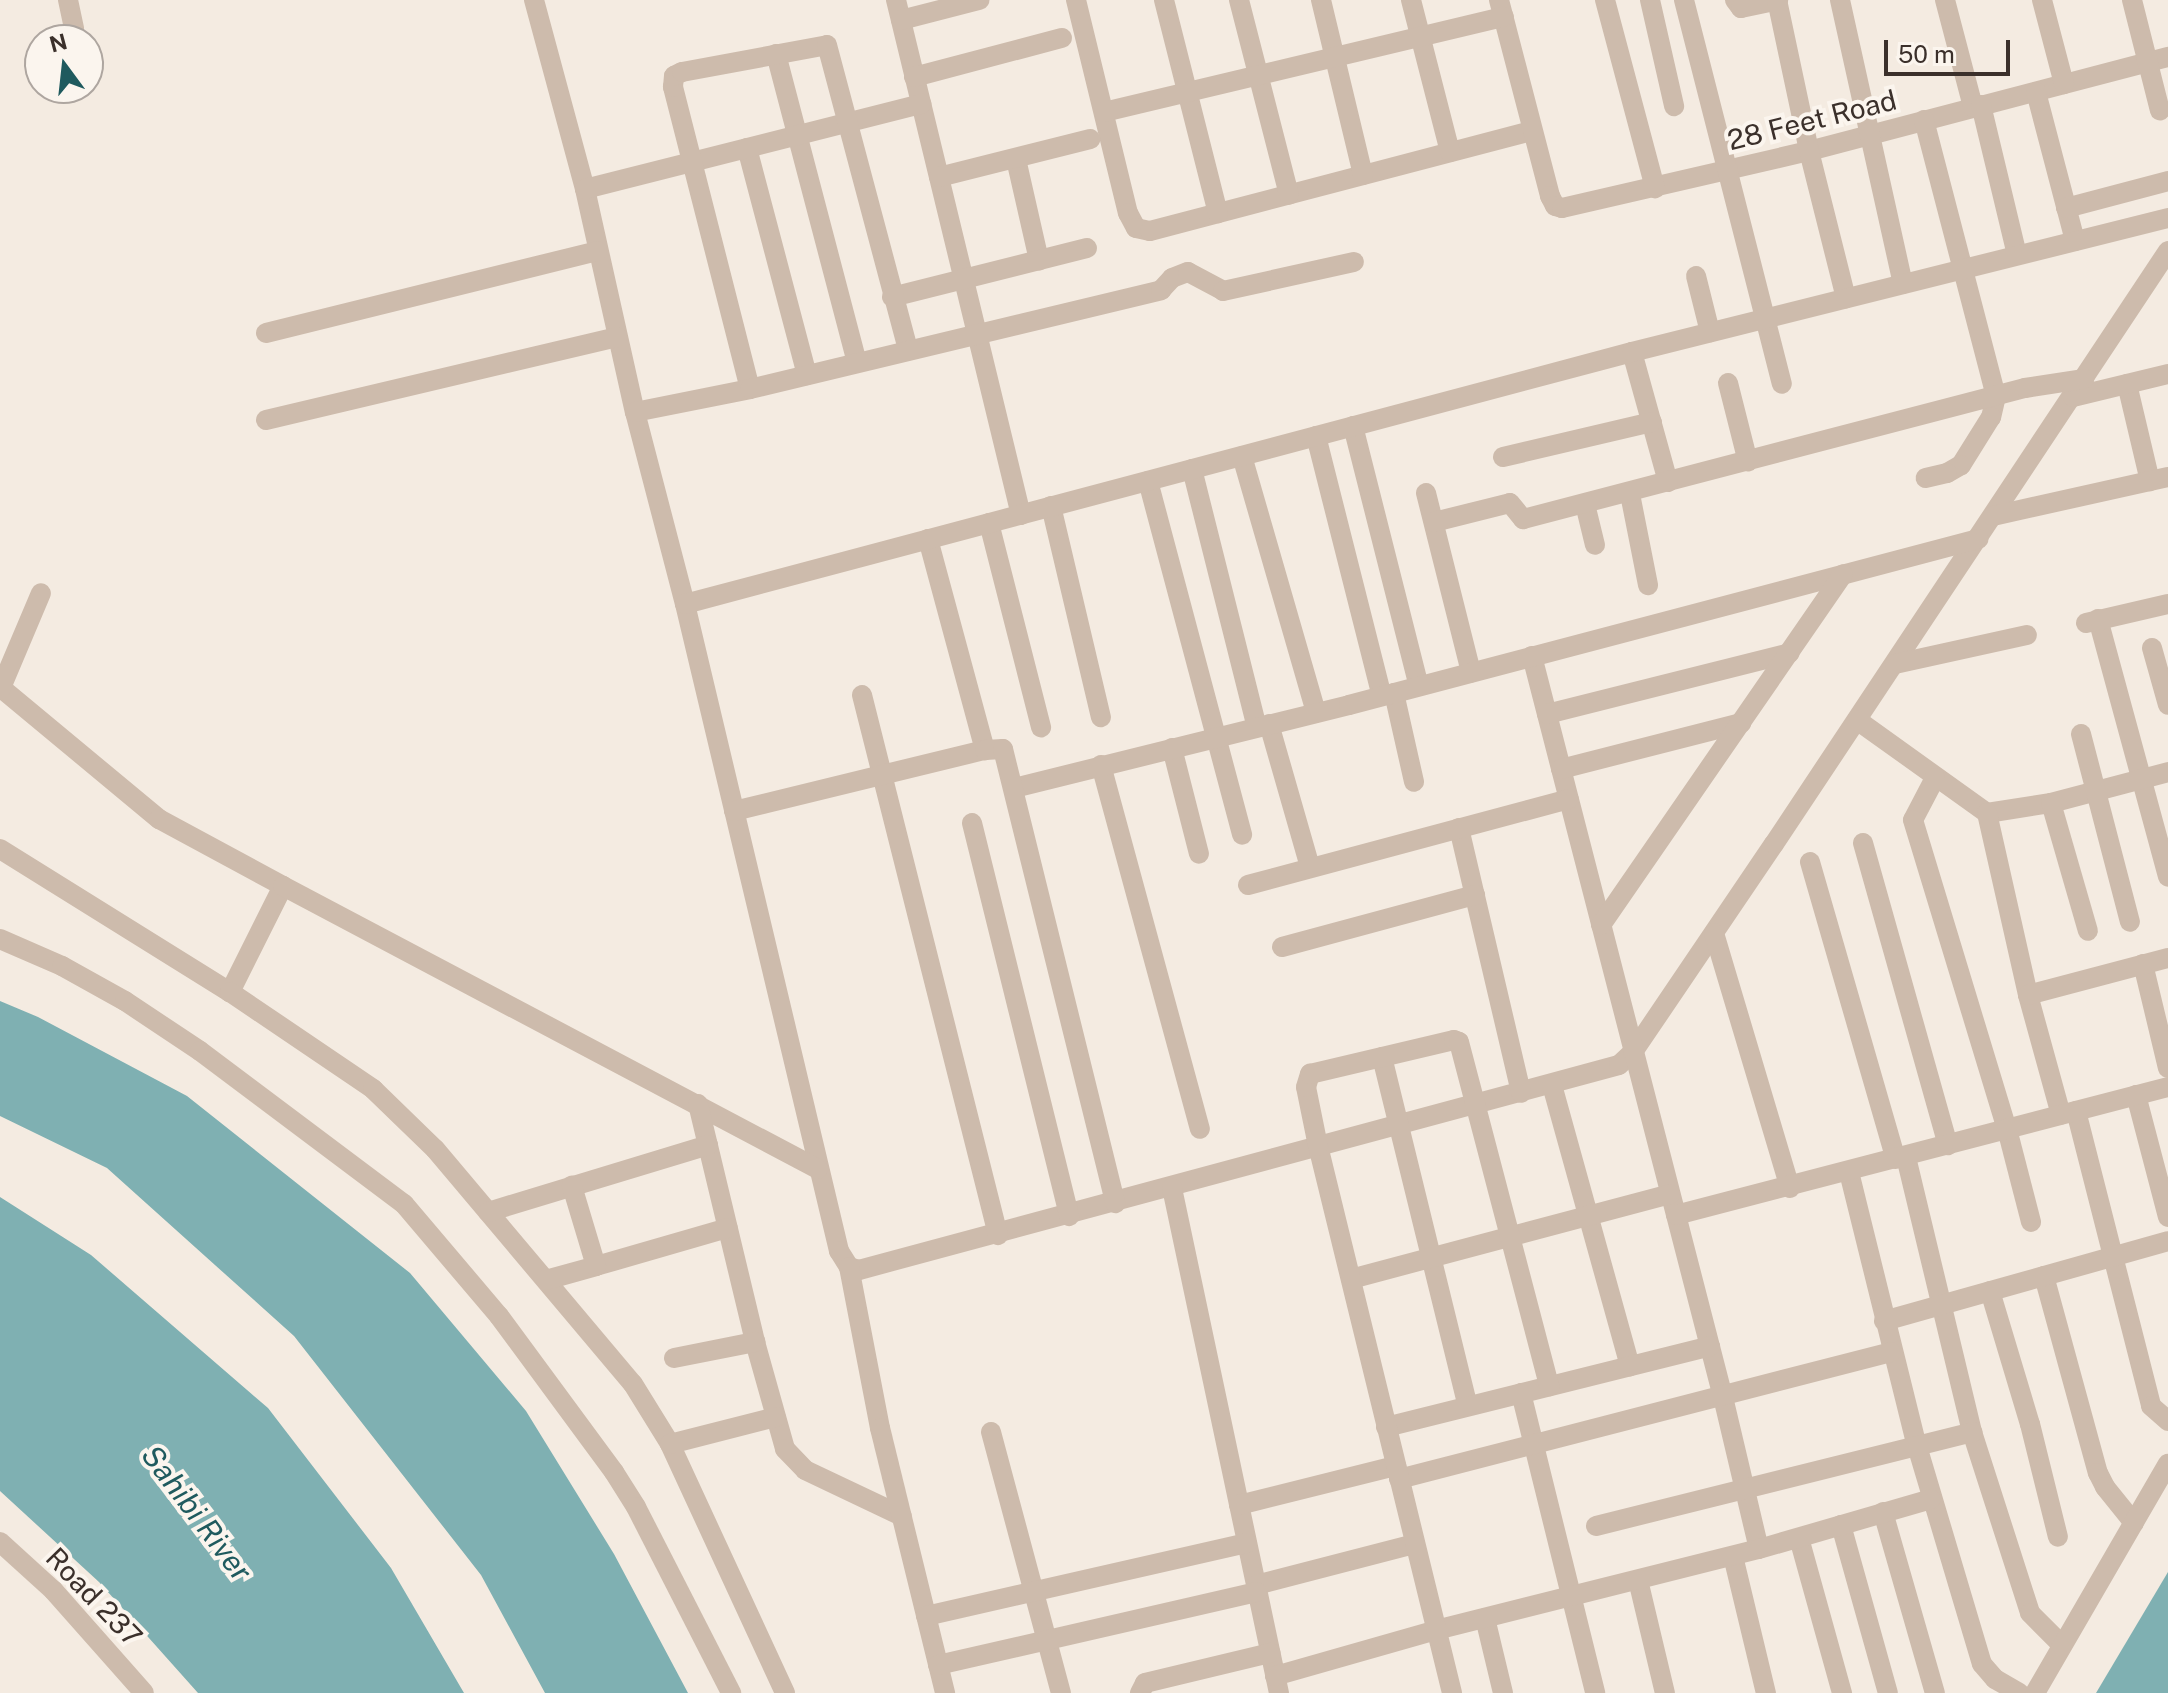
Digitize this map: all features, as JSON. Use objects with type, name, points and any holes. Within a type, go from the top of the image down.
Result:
[{"type":"street","points":[[68,0],[73,24]]},
{"type":"street","points":[[534,0],[585,189],[617,337],[685,604],[818,1169],[839,1251],[849,1267],[902,1516],[945,1693]]},
{"type":"street","points":[[896,0],[1021,515]]},
{"type":"street","points":[[901,20],[979,0]]},
{"type":"street","points":[[1076,0],[1128,213],[1136,228],[1150,231],[1531,131],[1502,9],[1421,37],[1104,112]]},
{"type":"street","points":[[1164,0],[1218,213]]},
{"type":"street","points":[[1239,0],[1289,195]]},
{"type":"street","points":[[1321,0],[1363,175]]},
{"type":"street","points":[[1411,0],[1450,152]]},
{"type":"street","points":[[1605,0],[1655,188]]},
{"type":"street","points":[[1650,0],[1674,106]]},
{"type":"street","points":[[1684,0],[1782,384]]},
{"type":"street","points":[[1735,0],[1741,8],[1778,0],[1809,151],[1846,298]]},
{"type":"street","points":[[1840,0],[1903,284]]},
{"type":"street","points":[[1945,0],[2017,255]]},
{"type":"street","points":[[2042,0],[2064,84]]},
{"type":"street","points":[[2132,0],[2160,111]]},
{"type":"street","points":[[914,77],[1062,38]]},
{"type":"street","points":[[750,389],[673,87],[674,76],[827,45],[908,350]]},
{"type":"street","points":[[776,54],[857,363]]},
{"type":"street","name":"28 Feet Road","points":[[1531,131],[1552,201],[1562,208],[1809,151],[2168,57]]},
{"type":"street","points":[[2036,92],[2075,241]]},
{"type":"street","points":[[585,189],[921,104]]},
{"type":"street","points":[[1924,120],[1996,396],[1991,417],[1961,465],[1947,473],[1926,478]]},
{"type":"street","points":[[939,177],[1090,139]]},
{"type":"street","points":[[747,148],[807,375]]},
{"type":"street","points":[[1016,159],[1039,260]]},
{"type":"street","points":[[2066,208],[2168,181]]},
{"type":"street","points":[[685,604],[1632,352],[2168,218]]},
{"type":"street","points":[[892,297],[1087,248]]},
{"type":"street","points":[[266,333],[597,251]]},
{"type":"street","points":[[849,1267],[870,1269],[1613,1068],[1633,1052],[1714,933],[2168,251]]},
{"type":"street","points":[[635,412],[750,389],[1161,290],[1172,278],[1188,272],[1223,291],[1354,262]]},
{"type":"street","points":[[1696,276],[1710,332]]},
{"type":"street","points":[[266,420],[617,337]]},
{"type":"street","points":[[1632,352],[1668,482]]},
{"type":"street","points":[[2073,397],[2168,374]]},
{"type":"street","points":[[1434,522],[1510,503],[1523,519],[1630,494],[1996,396],[2084,379]]},
{"type":"street","points":[[1728,383],[1748,462]]},
{"type":"street","points":[[1993,516],[2159,479],[2127,384]]},
{"type":"street","points":[[1503,457],[1652,422]]},
{"type":"street","points":[[1353,426],[1419,686]]},
{"type":"street","points":[[1316,436],[1414,782]]},
{"type":"street","points":[[1242,456],[1316,713]]},
{"type":"street","points":[[1192,469],[1263,726],[1310,867]]},
{"type":"street","points":[[1148,481],[1242,835]]},
{"type":"street","points":[[1426,493],[1471,672]]},
{"type":"street","points":[[1630,494],[1648,585]]},
{"type":"street","points":[[1585,504],[1595,545]]},
{"type":"street","points":[[1051,506],[1101,717]]},
{"type":"street","points":[[989,523],[1041,727]]},
{"type":"street","points":[[928,539],[985,750]]},
{"type":"street","points":[[1014,788],[1316,713],[1978,539]]},
{"type":"street","points":[[1601,925],[1843,574]]},
{"type":"street","points":[[41,593],[1,689],[159,819],[818,1169]]},
{"type":"street","points":[[2168,604],[2092,621],[2168,877]]},
{"type":"street","points":[[1895,664],[2027,635]]},
{"type":"street","points":[[2152,648],[2168,705]]},
{"type":"street","points":[[1547,714],[1789,653]]},
{"type":"street","points":[[1532,656],[1723,1397],[1759,1549]]},
{"type":"street","points":[[862,695],[998,1235]]},
{"type":"street","points":[[1857,720],[1987,813],[2051,803],[2168,772]]},
{"type":"street","points":[[1561,769],[1741,723]]},
{"type":"street","points":[[2081,734],[2130,922]]},
{"type":"street","points":[[1172,748],[1199,854]]},
{"type":"street","points":[[734,811],[985,750],[1003,749],[1115,1203]]},
{"type":"street","points":[[1101,765],[1200,1129]]},
{"type":"street","points":[[1935,778],[1913,820],[2007,1129],[2031,1222]]},
{"type":"street","points":[[1248,885],[1569,799]]},
{"type":"street","points":[[2051,803],[2088,931]]},
{"type":"street","points":[[1987,813],[2028,995],[2113,1257],[2151,1406],[2168,1421]]},
{"type":"street","points":[[972,823],[1069,1216]]},
{"type":"street","points":[[1459,828],[1521,1093]]},
{"type":"street","points":[[1863,843],[1948,1145]]},
{"type":"street","points":[[0,849],[230,992],[373,1089],[420,1132],[633,1384],[670,1444],[785,1693]]},
{"type":"street","points":[[1810,862],[1944,1304],[1972,1432],[2030,1613],[2062,1645]]},
{"type":"street","points":[[230,992],[283,886]]},
{"type":"street","points":[[1282,947],[1475,895]]},
{"type":"street","points":[[1714,933],[1790,1188]]},
{"type":"street","points":[[0,939],[62,966],[200,1051],[404,1204],[534,1361],[614,1472],[731,1693]]},
{"type":"street","points":[[2028,995],[2168,958]]},
{"type":"street","points":[[2143,964],[2168,1068]]},
{"type":"street","points":[[1452,1693],[1318,1146],[1307,1077],[1316,1072],[1456,1040],[1549,1386]]},
{"type":"street","points":[[1382,1057],[1468,1406]]},
{"type":"street","points":[[1552,1085],[1630,1366]]},
{"type":"street","points":[[1676,1215],[1790,1188],[2168,1087]]},
{"type":"street","points":[[2136,1095],[2168,1217]]},
{"type":"street","points":[[698,1104],[755,1342],[785,1449],[796,1463],[902,1516]]},
{"type":"street","points":[[488,1212],[708,1145]]},
{"type":"street","points":[[1849,1172],[1891,1352],[1931,1499],[1982,1664],[1995,1679],[2019,1693]]},
{"type":"street","points":[[572,1186],[596,1266]]},
{"type":"street","points":[[1172,1188],[1277,1684],[1436,1630],[1733,1556],[1931,1499]]},
{"type":"street","points":[[1351,1279],[1670,1194]]},
{"type":"street","points":[[546,1280],[728,1228]]},
{"type":"street","points":[[1884,1321],[2168,1241]]},
{"type":"street","points":[[2044,1276],[2098,1473],[2105,1487],[2134,1523]]},
{"type":"street","points":[[1990,1291],[2030,1424],[2058,1537]]},
{"type":"street","points":[[674,1358],[755,1342]]},
{"type":"street","points":[[1386,1427],[1710,1346]]},
{"type":"street","points":[[1239,1505],[1534,1445],[1891,1352]]},
{"type":"street","points":[[1521,1393],[1595,1693]]},
{"type":"street","points":[[670,1444],[776,1417]]},
{"type":"street","points":[[991,1432],[1061,1693]]},
{"type":"street","points":[[1596,1526],[1972,1432]]},
{"type":"street","points":[[2035,1693],[2168,1464]]},
{"type":"street","points":[[1883,1512],[1935,1693]]},
{"type":"street","points":[[1841,1525],[1888,1693]]},
{"type":"street","points":[[1799,1538],[1842,1693]]},
{"type":"street","name":"Road 237","points":[[0,1542],[53,1590],[144,1693]]},
{"type":"street","points":[[926,1616],[1247,1543]]},
{"type":"street","points":[[938,1665],[1256,1589],[1415,1544]]},
{"type":"street","points":[[1733,1556],[1766,1693]]},
{"type":"street","points":[[1638,1580],[1665,1693]]},
{"type":"street","points":[[1485,1618],[1503,1693]]},
{"type":"street","points":[[1140,1693],[1145,1683],[1270,1653]]},
{"type":"street","points":[[1189,1672],[1195,1693]]},
{"type":"water","points":[[0,1001],[38,1017],[187,1096],[410,1273],[526,1411],[614,1554],[688,1693],[545,1693],[481,1575],[294,1336],[107,1168],[0,1116]]},
{"type":"water","name":"Sahibi River","points":[[0,1197],[91,1255],[268,1408],[391,1568],[464,1693],[198,1693],[99,1582],[0,1491]]},
{"type":"water","points":[[2168,1572],[2168,1693],[2096,1693]]}]
